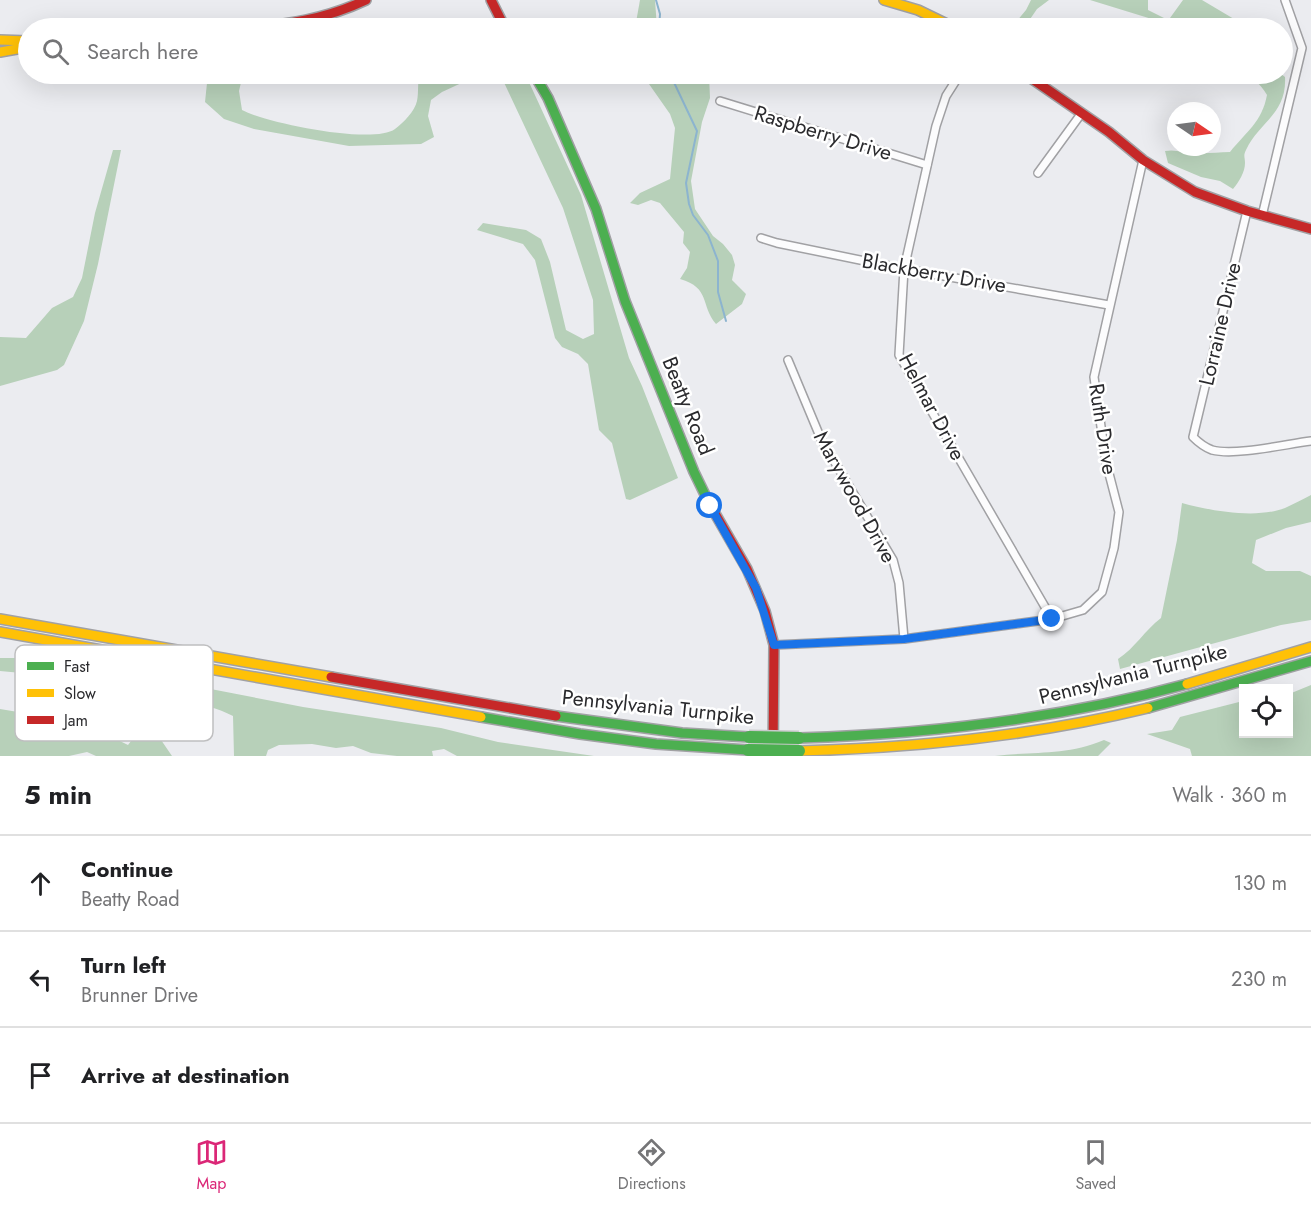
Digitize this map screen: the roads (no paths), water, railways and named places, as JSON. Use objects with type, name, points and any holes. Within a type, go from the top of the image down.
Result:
[{"type":"main road","points":[[322,18],[342,12],[366,0]]},
{"type":"main road","points":[[491,0],[500,18]]},
{"type":"main road","points":[[884,0],[918,10],[934,18]]},
{"type":"main road","points":[[0,40],[18,41]]},
{"type":"main road","points":[[0,52],[18,49]]},
{"type":"main road","name":"Beatty Road","points":[[540,84],[596,209],[625,301],[694,472],[710,506],[756,588],[774,645],[773,756]]},
{"type":"main road","points":[[1040,84],[1109,132],[1143,160],[1195,192],[1262,216],[1311,229]]},
{"type":"main road","name":"Pennsylvania Turnpike","points":[[0,619],[148,645]]},
{"type":"main road","name":"Pennsylvania Turnpike","points":[[0,632],[74,645]]},
{"type":"main road","name":"Pennsylvania Turnpike","points":[[213,656],[576,720],[682,733],[799,738],[914,734],[1064,713],[1153,693],[1311,647]]},
{"type":"main road","name":"Pennsylvania Turnpike","points":[[213,669],[580,734],[666,745],[799,752],[928,746],[1031,732],[1165,704],[1311,661]]},
{"type":"street","points":[[1286,0],[1292,18]]},
{"type":"street","points":[[1262,216],[1302,48],[1293,21]]},
{"type":"street","name":"Helmar Drive","points":[[954,84],[946,96],[927,165],[904,269],[899,356],[1052,619]]},
{"type":"street","name":"Raspberry Drive","points":[[720,100],[927,165]]},
{"type":"street","points":[[1038,173],[1081,114]]},
{"type":"street","name":"Ruth Drive","points":[[1052,619],[1083,610],[1102,592],[1114,548],[1119,512],[1106,462],[1094,377],[1143,160]]},
{"type":"street","name":"Lorraine Drive","points":[[1247,211],[1193,436],[1202,446],[1214,450],[1241,450],[1311,441]]},
{"type":"street","name":"Blackberry Drive","points":[[761,238],[904,269],[1109,305]]},
{"type":"street","name":"Marywood Drive","points":[[788,360],[821,439],[892,560],[899,583],[904,639]]},
{"type":"street","points":[[774,645],[904,639],[1052,619]]},
{"type":"waterway","points":[[656,0],[660,18]]},
{"type":"waterway","points":[[675,84],[697,131],[686,183],[689,204],[693,215],[708,235],[718,261],[718,292],[726,321]]}]
